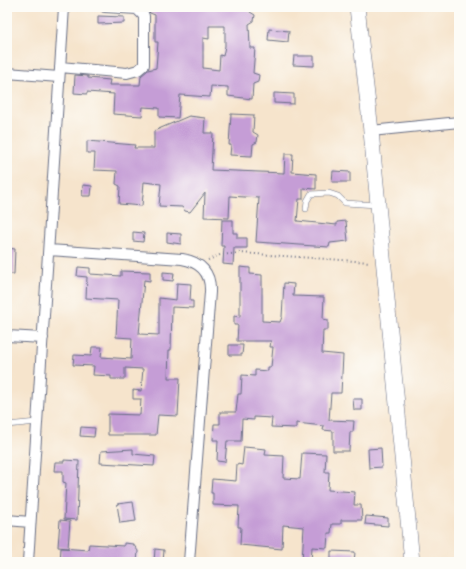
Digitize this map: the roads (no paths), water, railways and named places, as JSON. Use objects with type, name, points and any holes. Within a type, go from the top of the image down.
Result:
[{"type":"street","points":[[28,562],[64,7]]},
{"type":"street","points":[[7,73],[127,73],[138,70],[144,65],[144,16],[137,9],[105,7]]},
{"type":"street","points":[[357,7],[371,131],[412,562]]},
{"type":"street","points":[[371,131],[459,122]]},
{"type":"street","points":[[49,250],[192,260],[201,265],[207,273],[210,282],[210,292],[188,562]]},
{"type":"street","points":[[7,336],[43,338]]},
{"type":"street","points":[[7,520],[30,522]]},
{"type":"lane","points":[[306,209],[307,201],[311,194],[322,193],[338,196],[345,203],[378,205]]},
{"type":"lane","points":[[7,425],[37,422]]}]
